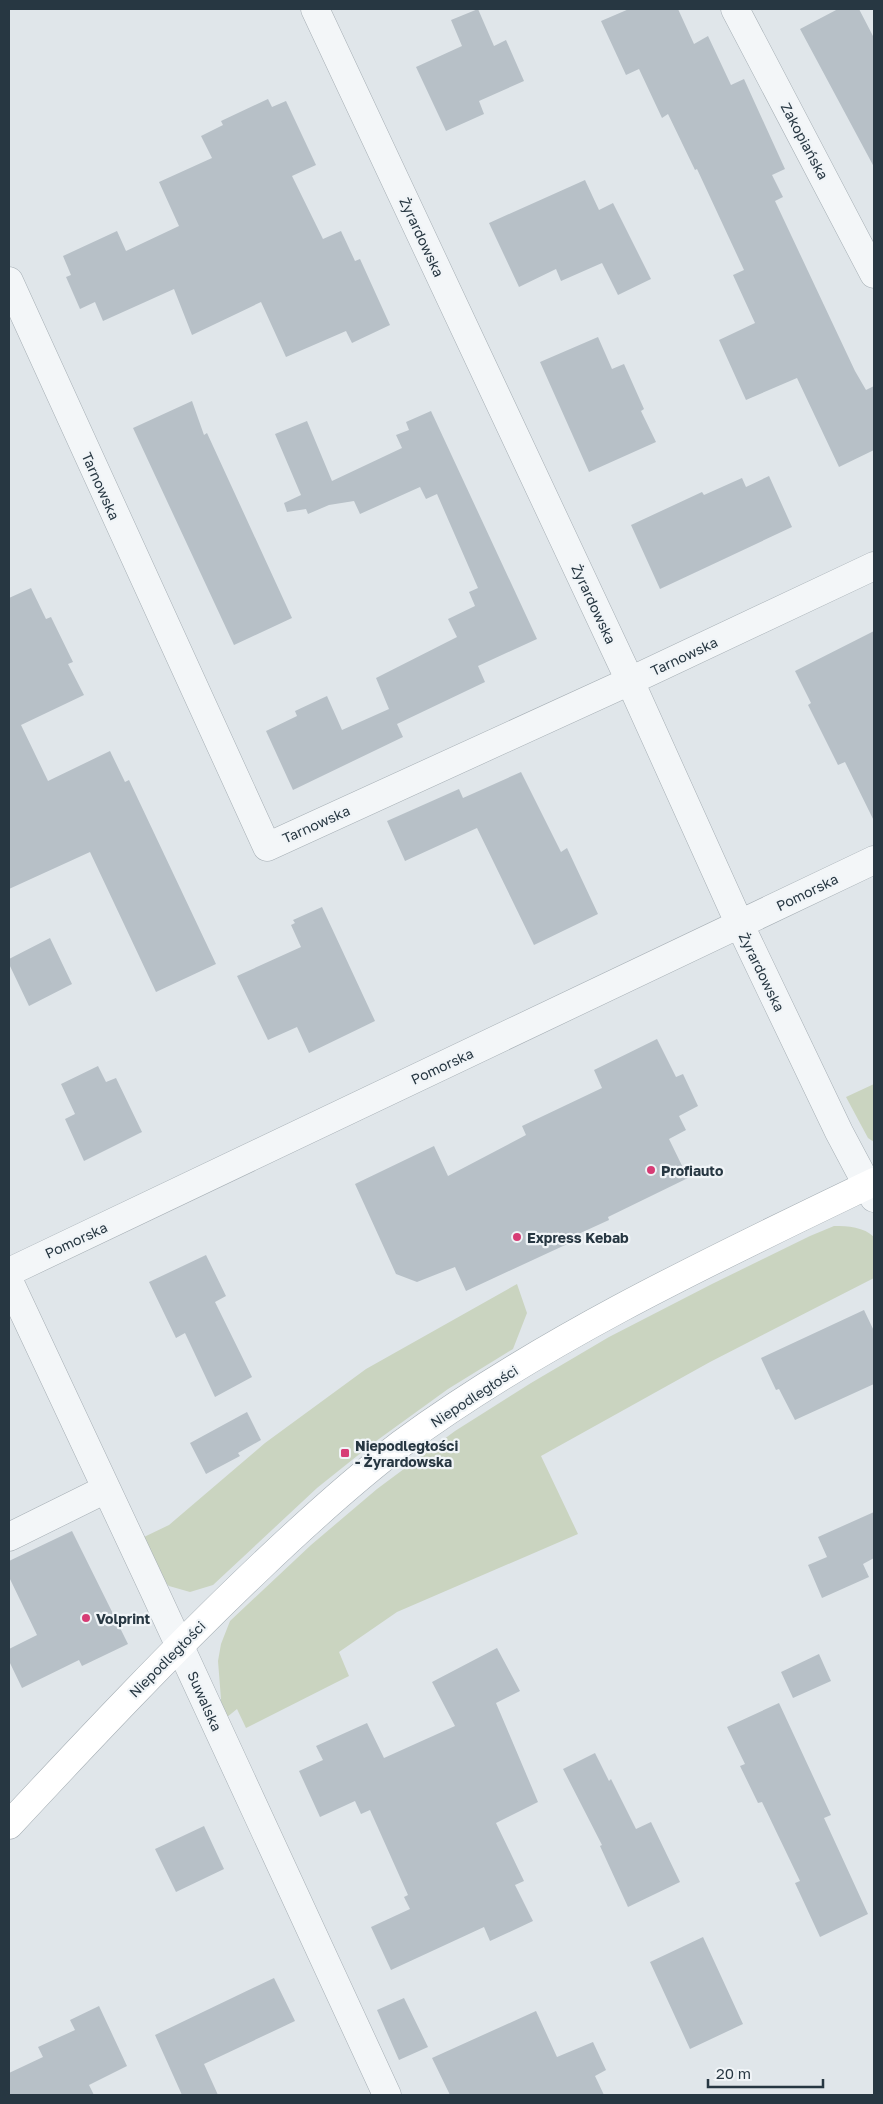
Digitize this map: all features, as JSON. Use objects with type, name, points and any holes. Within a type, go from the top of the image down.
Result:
[{"type":"street","name":"Żyrardowska","points":[[315,9],[630,681],[740,925],[839,1132],[872,1188]]},
{"type":"street","name":"Zakopiańska","points":[[735,9],[874,274]]},
{"type":"street","name":"Tarnowska","points":[[9,281],[267,847],[630,681],[874,566]]},
{"type":"street","name":"Pomorska","points":[[9,1272],[874,860]]},
{"type":"street","name":"Niepodległości","points":[[9,1825],[180,1646],[324,1507],[359,1477],[441,1416],[551,1347],[615,1312],[872,1188]]},
{"type":"street","name":"Suwalska","points":[[9,1281],[387,2095]]},
{"type":"street","points":[[9,1537],[106,1489]]},
{"type":"green space","points":[[874,1084],[874,1142],[868,1138],[846,1097]]},
{"type":"green space","points":[[834,1226],[861,1229],[874,1237],[874,1278],[710,1362],[541,1456],[578,1534],[397,1612],[339,1652],[349,1676],[246,1728],[237,1709],[216,1726],[210,1713],[221,1699],[218,1661],[221,1644],[230,1621],[311,1545],[377,1489],[455,1431],[609,1337],[712,1284]]},
{"type":"green space","points":[[517,1284],[527,1313],[513,1349],[448,1389],[372,1444],[317,1488],[213,1585],[190,1592],[169,1586],[163,1580],[144,1537],[169,1525],[265,1443],[366,1369]]},
{"type":"building","points":[[478,9],[494,46],[506,40],[524,81],[479,101],[484,114],[446,131],[416,67],[462,46],[451,20]]},
{"type":"building","points":[[629,9],[678,9],[694,44],[708,36],[731,85],[744,79],[785,169],[772,175],[783,197],[775,201],[855,371],[866,390],[874,386],[874,450],[839,467],[797,378],[746,400],[719,340],[755,323],[733,275],[744,270],[697,169],[695,170],[668,114],[662,118],[639,69],[626,75],[601,21]]},
{"type":"building","points":[[838,9],[859,9],[874,38],[874,167],[800,29]]},
{"type":"building","points":[[268,99],[272,107],[286,101],[316,165],[292,176],[323,239],[341,231],[355,261],[360,259],[390,325],[352,343],[346,331],[286,357],[261,302],[192,335],[174,289],[103,321],[95,302],[80,309],[66,277],[71,275],[63,256],[117,231],[126,251],[179,226],[159,182],[212,158],[201,136],[223,125],[221,121]]},
{"type":"building","points":[[585,180],[599,210],[613,203],[651,279],[618,295],[602,263],[561,281],[556,269],[519,287],[489,223]]},
{"type":"building","points":[[598,337],[612,369],[624,364],[644,409],[641,411],[656,442],[589,472],[540,362]]},
{"type":"building","points":[[192,401],[204,435],[207,433],[292,618],[234,645],[133,428]]},
{"type":"building","points":[[431,411],[537,639],[478,666],[485,682],[397,724],[403,737],[293,790],[266,731],[297,716],[295,711],[327,696],[342,730],[389,709],[376,678],[457,637],[448,619],[475,606],[469,592],[478,588],[437,494],[426,499],[420,487],[360,514],[354,501],[329,505],[308,514],[306,509],[287,512],[284,503],[301,495],[275,434],[307,421],[332,481],[402,448],[396,435],[409,430],[406,422]]},
{"type":"building","points":[[769,476],[792,527],[660,589],[631,525],[702,492],[704,495],[742,478],[746,487]]},
{"type":"building","points":[[31,588],[46,619],[51,617],[73,662],[68,664],[84,695],[21,725],[48,781],[110,751],[125,782],[129,780],[216,964],[156,992],[90,852],[9,889],[9,598]]},
{"type":"building","points":[[874,631],[874,821],[845,762],[838,765],[808,705],[811,703],[795,671]]},
{"type":"building","points":[[521,772],[561,852],[567,848],[598,914],[534,945],[477,828],[405,861],[387,821],[459,789],[463,798]]},
{"type":"building","points":[[322,907],[375,1021],[309,1053],[297,1027],[268,1040],[237,976],[301,947],[291,925],[295,923],[293,920]]},
{"type":"building","points":[[50,938],[72,984],[29,1006],[9,964],[9,959]]},
{"type":"building","points":[[657,1039],[676,1077],[683,1074],[698,1106],[679,1116],[686,1130],[669,1139],[688,1178],[608,1217],[609,1220],[574,1236],[576,1240],[466,1291],[455,1267],[417,1282],[396,1274],[355,1184],[434,1146],[448,1176],[526,1135],[522,1126],[602,1088],[594,1070]]},
{"type":"building","points":[[98,1066],[106,1082],[116,1078],[142,1132],[84,1161],[65,1119],[75,1114],[61,1084]]},
{"type":"building","points":[[206,1255],[226,1296],[215,1302],[252,1377],[215,1397],[185,1333],[176,1338],[149,1282]]},
{"type":"building","points":[[864,1310],[874,1331],[874,1384],[795,1420],[779,1389],[776,1390],[761,1358]]},
{"type":"building","points":[[247,1412],[261,1440],[238,1453],[240,1456],[206,1474],[190,1443]]},
{"type":"building","points":[[874,1512],[874,1558],[863,1564],[869,1577],[822,1598],[808,1565],[827,1557],[818,1537]]},
{"type":"building","points":[[72,1531],[128,1644],[82,1666],[79,1660],[22,1688],[9,1661],[9,1649],[37,1635],[9,1577],[9,1561]]},
{"type":"building","points":[[497,1648],[520,1691],[496,1703],[538,1802],[496,1823],[524,1881],[515,1885],[533,1921],[490,1941],[484,1927],[391,1970],[371,1927],[410,1909],[404,1897],[408,1895],[370,1810],[361,1814],[355,1801],[320,1817],[299,1771],[323,1760],[316,1746],[367,1723],[384,1758],[455,1726],[432,1682]]},
{"type":"building","points":[[819,1654],[831,1681],[793,1698],[781,1672]]},
{"type":"building","points":[[779,1703],[831,1815],[824,1818],[868,1914],[820,1937],[795,1883],[800,1881],[762,1802],[758,1803],[740,1766],[745,1764],[727,1727]]},
{"type":"building","points":[[595,1753],[609,1781],[611,1779],[636,1829],[651,1822],[680,1882],[628,1907],[600,1846],[602,1845],[563,1769]]},
{"type":"building","points":[[204,1826],[224,1869],[176,1892],[155,1849]]},
{"type":"building","points":[[703,1937],[743,2024],[690,2049],[650,1962]]},
{"type":"building","points":[[274,1978],[295,2021],[204,2064],[218,2095],[182,2095],[155,2035]]},
{"type":"building","points":[[404,1998],[428,2047],[399,2060],[377,2010]]},
{"type":"building","points":[[99,2006],[127,2066],[89,2085],[94,2095],[9,2095],[9,2073],[43,2057],[38,2047],[75,2030],[70,2020]]},
{"type":"building","points":[[536,2011],[557,2057],[593,2042],[606,2070],[595,2076],[604,2095],[450,2095],[432,2058]]},
{"type":"place","name":"Profiauto","points":[[651,1170]]},
{"type":"place","name":"Express Kebab","points":[[517,1237]]},
{"type":"place","name":"Niepodległości - Żyrardowska","points":[[345,1453]]},
{"type":"place","name":"Volprint","points":[[86,1618]]}]
